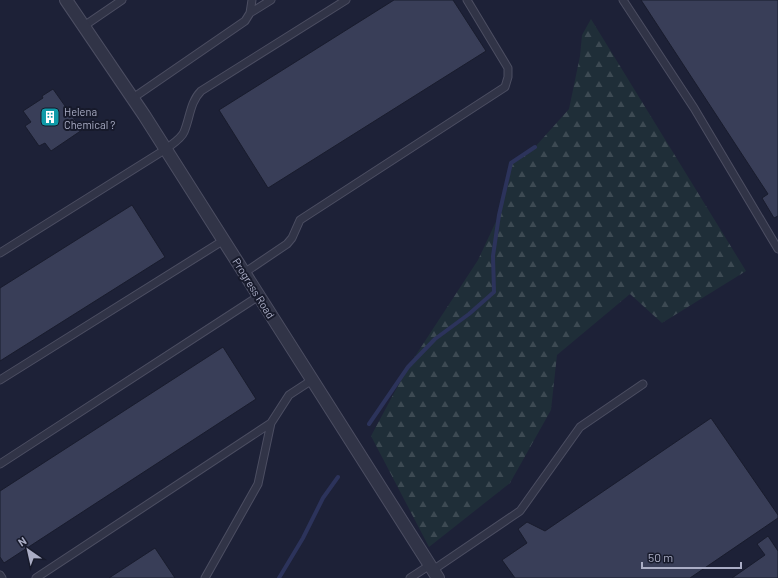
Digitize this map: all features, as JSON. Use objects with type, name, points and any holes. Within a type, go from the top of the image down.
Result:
[{"type":"street","name":"Progress Road","points":[[66,0],[166,149],[434,571]]},
{"type":"lane","points":[[84,26],[122,0]]},
{"type":"lane","points":[[250,14],[252,0]]},
{"type":"lane","points":[[133,98],[245,21],[250,14],[272,0]]},
{"type":"lane","points":[[0,253],[166,149],[179,139],[184,132],[193,102],[201,91],[346,0]]},
{"type":"lane","points":[[244,273],[286,244],[292,238],[300,220],[505,87],[508,78],[508,68],[467,0]]},
{"type":"lane","points":[[623,0],[694,108],[778,248]]},
{"type":"lane","points":[[0,380],[224,240]]},
{"type":"lane","points":[[0,464],[259,296]]},
{"type":"lane","points":[[205,578],[258,484],[271,423],[289,395],[312,380]]},
{"type":"lane","points":[[410,578],[434,571],[520,511],[580,427],[642,384]]},
{"type":"lane","points":[[36,578],[271,423]]},
{"type":"green space","points":[[591,19],[746,271],[662,323],[630,294],[557,355],[551,410],[510,483],[429,547],[371,436],[408,367],[478,260],[499,215],[511,163],[535,147],[569,109],[580,56],[582,35]]},
{"type":"building","points":[[394,0],[453,0],[486,51],[268,188],[219,110]]},
{"type":"building","points":[[641,0],[778,0],[778,216],[774,218],[762,198],[768,194]]},
{"type":"building","name":"Helena Chemical ?","points":[[53,89],[82,130],[51,151],[45,143],[39,146],[25,126],[31,122],[23,111],[43,98],[42,96]]},
{"type":"building","points":[[132,205],[165,257],[0,361],[0,288]]},
{"type":"building","points":[[223,347],[256,399],[4,563],[0,557],[0,491]]},
{"type":"building","points":[[711,418],[778,515],[778,518],[690,578],[515,578],[502,560],[527,543],[518,529],[527,522],[545,531]]},
{"type":"building","points":[[768,536],[778,551],[778,578],[732,578],[765,555],[757,544]]},
{"type":"building","points":[[155,548],[175,578],[109,578]]},
{"type":"waterway","points":[[369,424],[408,367],[435,339],[469,314],[494,292],[493,256],[499,215],[511,163],[535,147]]},
{"type":"waterway","points":[[279,578],[303,538],[323,498],[338,477]]},
{"type":"place","name":"Helena Chemical ?","points":[[50,117]]}]
